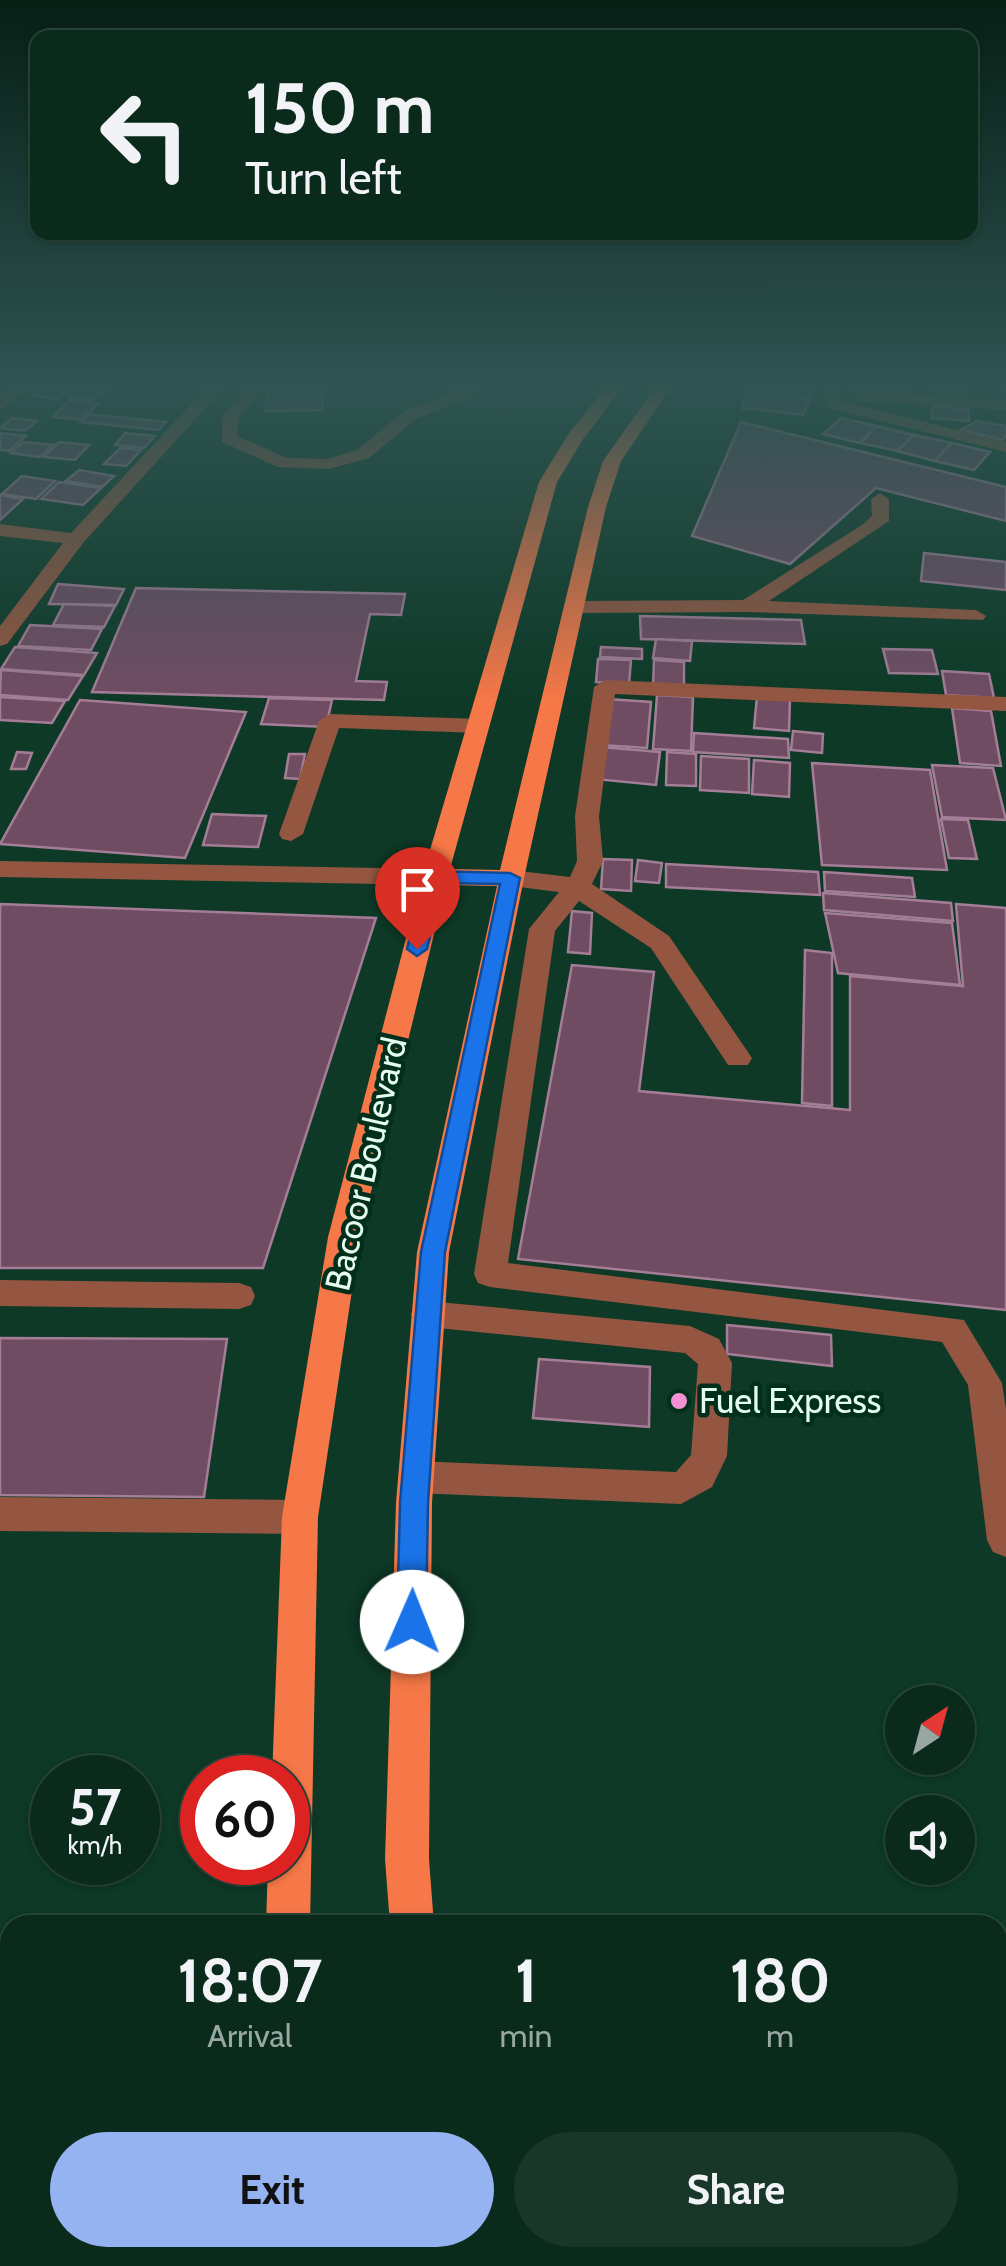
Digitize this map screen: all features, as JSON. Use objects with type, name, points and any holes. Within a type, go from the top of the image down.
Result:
[{"type":"main road","name":"Bacoor Boulevard","points":[[288,1915],[300,1518],[344,1238],[435,877],[546,489]]},
{"type":"main road","points":[[411,1915],[407,1858],[416,1477],[433,1252],[510,878],[603,489]]},
{"type":"main road","points":[[435,877],[510,878]]},
{"type":"street","points":[[0,640],[76,538],[122,489]]},
{"type":"street","points":[[747,606],[869,529],[882,518],[880,499]]},
{"type":"street","points":[[0,530],[76,538]]},
{"type":"street","points":[[573,607],[747,606],[976,616]]},
{"type":"street","points":[[1006,704],[605,687],[587,816],[590,861],[578,886],[542,929],[490,1274],[952,1330],[985,1383],[1006,1540]]},
{"type":"street","points":[[291,834],[330,721],[479,726]]},
{"type":"street","points":[[0,868],[435,877]]},
{"type":"street","points":[[510,878],[578,886],[596,902],[660,942],[738,1058]]},
{"type":"street","points":[[0,1294],[238,1296]]},
{"type":"street","points":[[416,1477],[681,1488],[699,1476],[709,1456],[715,1364],[706,1349],[690,1340],[428,1314]]},
{"type":"street","points":[[0,1514],[300,1518]]},
{"type":"building","points":[[8,489],[47,489],[36,499],[2,494]]},
{"type":"building","points":[[52,489],[100,489],[83,505],[41,499]]},
{"type":"building","points":[[712,489],[875,489],[790,564],[692,536]]},
{"type":"building","points":[[879,489],[1006,489],[1006,521]]},
{"type":"building","points":[[0,495],[23,499],[0,520]]},
{"type":"building","points":[[924,553],[1006,562],[1006,590],[921,581]]},
{"type":"building","points":[[58,584],[124,589],[116,605],[49,604]]},
{"type":"building","points":[[136,588],[405,594],[401,615],[370,614],[356,681],[387,682],[384,700],[92,692]]},
{"type":"building","points":[[64,604],[115,606],[104,627],[53,625]]},
{"type":"building","points":[[640,616],[801,620],[805,644],[641,639]]},
{"type":"building","points":[[30,625],[102,629],[91,650],[18,646]]},
{"type":"building","points":[[656,639],[692,641],[690,661],[653,658]]},
{"type":"building","points":[[15,647],[97,653],[84,675],[1,669]]},
{"type":"building","points":[[601,647],[642,649],[642,659],[600,657]]},
{"type":"building","points":[[883,649],[932,650],[938,674],[889,673]]},
{"type":"building","points":[[598,659],[631,660],[629,684],[596,682]]},
{"type":"building","points":[[654,660],[684,662],[684,686],[653,685]]},
{"type":"building","points":[[1,670],[83,676],[68,700],[0,695]]},
{"type":"building","points":[[942,671],[989,674],[994,698],[946,695]]},
{"type":"building","points":[[657,695],[693,697],[691,751],[653,749]]},
{"type":"building","points":[[757,696],[790,699],[789,731],[754,728]]},
{"type":"building","points":[[0,697],[65,701],[52,723],[0,720]]},
{"type":"building","points":[[269,698],[332,700],[326,727],[261,724]]},
{"type":"building","points":[[608,699],[651,702],[647,748],[600,745]]},
{"type":"building","points":[[80,700],[246,712],[185,858],[0,844]]},
{"type":"building","points":[[952,708],[991,711],[1001,766],[960,763]]},
{"type":"building","points":[[793,731],[823,734],[822,753],[791,750]]},
{"type":"building","points":[[694,733],[788,739],[789,758],[693,752]]},
{"type":"building","points":[[601,747],[660,752],[656,785],[595,779]]},
{"type":"building","points":[[17,752],[32,753],[26,769],[11,769]]},
{"type":"building","points":[[667,752],[696,754],[696,786],[666,785]]},
{"type":"building","points":[[289,754],[305,754],[300,779],[285,778]]},
{"type":"building","points":[[701,756],[749,759],[749,793],[700,790]]},
{"type":"building","points":[[754,760],[790,763],[789,797],[752,794]]},
{"type":"building","points":[[812,763],[930,770],[947,870],[822,865]]},
{"type":"building","points":[[932,765],[993,768],[1006,820],[942,817]]},
{"type":"building","points":[[212,814],[266,816],[258,847],[203,845]]},
{"type":"building","points":[[941,819],[968,820],[977,859],[949,858]]},
{"type":"building","points":[[603,859],[632,860],[631,891],[601,889]]},
{"type":"building","points":[[638,860],[662,863],[659,883],[635,881]]},
{"type":"building","points":[[666,864],[818,872],[820,895],[666,887]]},
{"type":"building","points":[[824,872],[912,878],[915,897],[825,891]]},
{"type":"building","points":[[823,893],[951,903],[953,921],[824,910]]},
{"type":"building","points":[[0,904],[376,918],[263,1268],[0,1268]]},
{"type":"building","points":[[956,904],[1006,908],[1006,1310],[518,1259],[572,965],[654,972],[639,1091],[850,1110],[850,976],[963,986]]},
{"type":"building","points":[[572,911],[592,913],[590,954],[568,952]]},
{"type":"building","points":[[825,913],[952,923],[960,985],[838,973]]},
{"type":"building","points":[[805,950],[832,953],[832,1106],[802,1103]]},
{"type":"building","points":[[727,1325],[831,1335],[832,1366],[727,1354]]},
{"type":"building","points":[[0,1338],[227,1339],[204,1497],[0,1495]]},
{"type":"building","points":[[539,1359],[650,1367],[649,1427],[533,1418]]},
{"type":"place","name":"Fuel Express","points":[[679,1401]]},
{"type":"route","points":[[412,1622],[414,1503],[433,1252],[510,878],[435,877],[417,949]]}]
